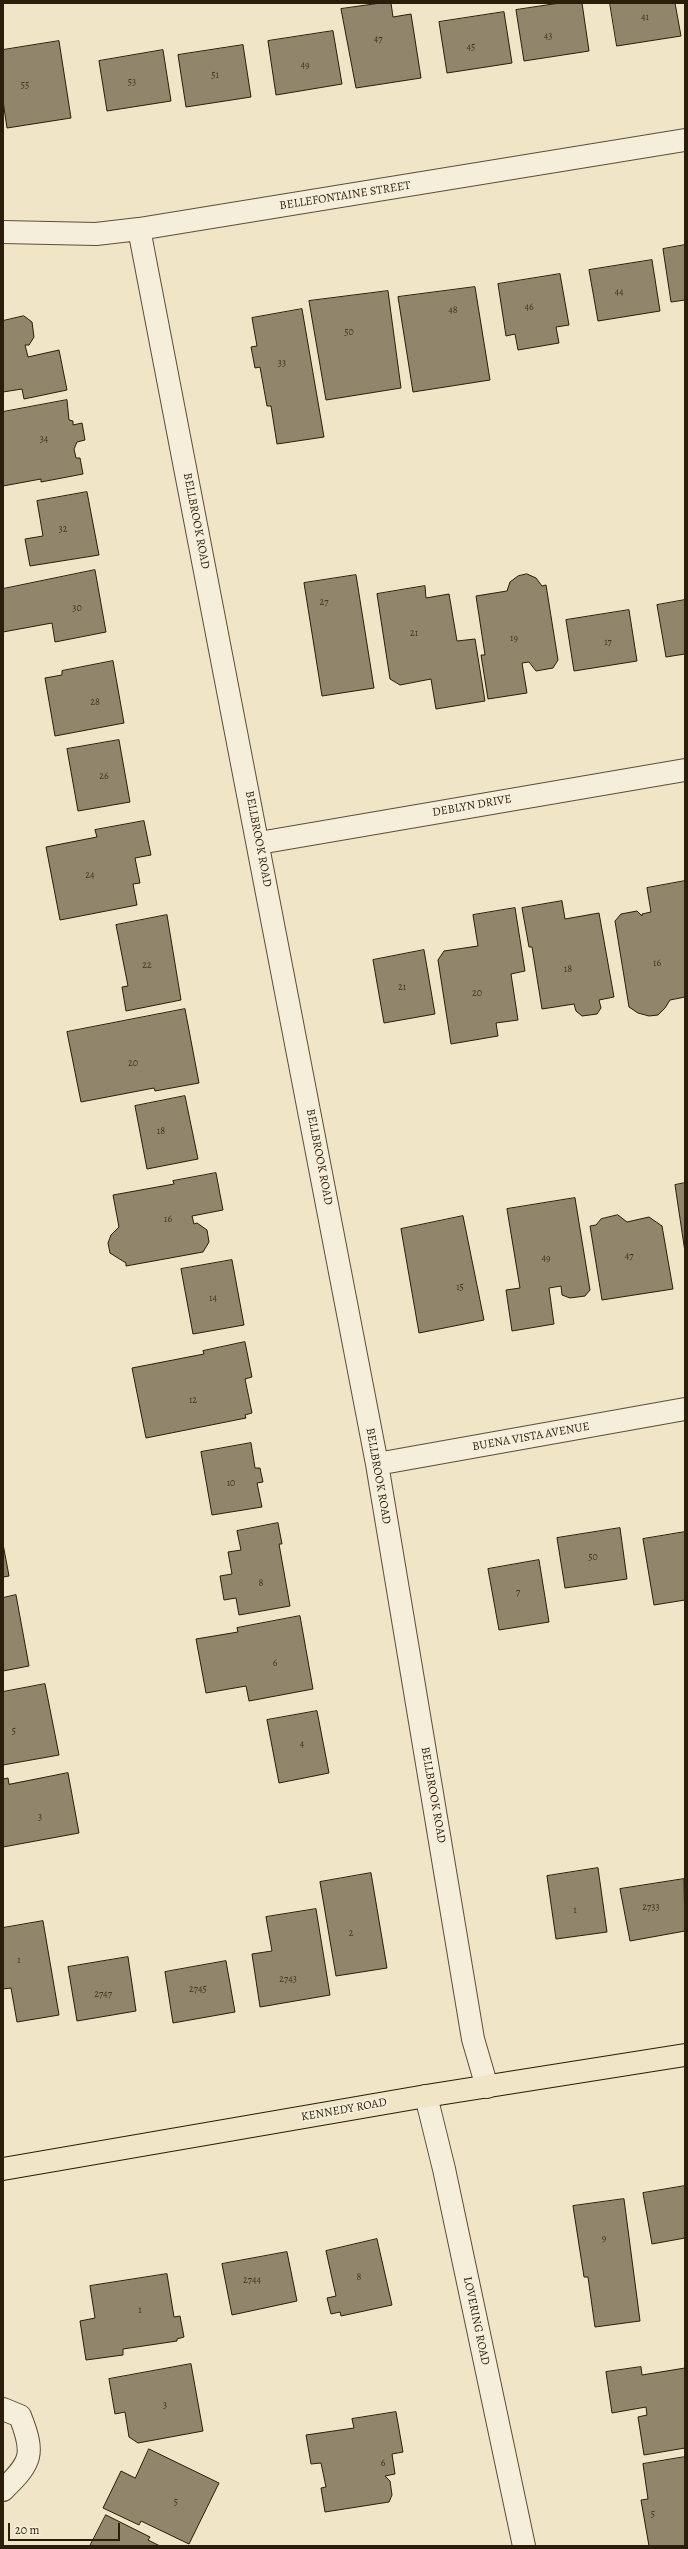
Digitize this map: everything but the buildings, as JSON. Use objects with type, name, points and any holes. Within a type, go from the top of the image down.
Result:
[{"type":"main road","name":"KENNEDY ROAD","points":[[3,2169],[426,2096],[685,2054]]},
{"type":"street","name":"BELLEFONTAINE STREET","points":[[3,232],[96,234],[139,229],[685,140]]},
{"type":"street","name":"BELLBROOK ROAD","points":[[139,229],[259,843],[377,1464],[473,2039],[487,2087]]},
{"type":"street","name":"DEBLYN DRIVE","points":[[259,843],[685,770]]},
{"type":"street","name":"BUENA VISTA AVENUE","points":[[377,1464],[685,1409]]},
{"type":"street","name":"LOVERING ROAD","points":[[426,2096],[444,2169],[524,2546]]},
{"type":"street","points":[[3,2409],[20,2416],[30,2441],[25,2469],[3,2490]]}]
